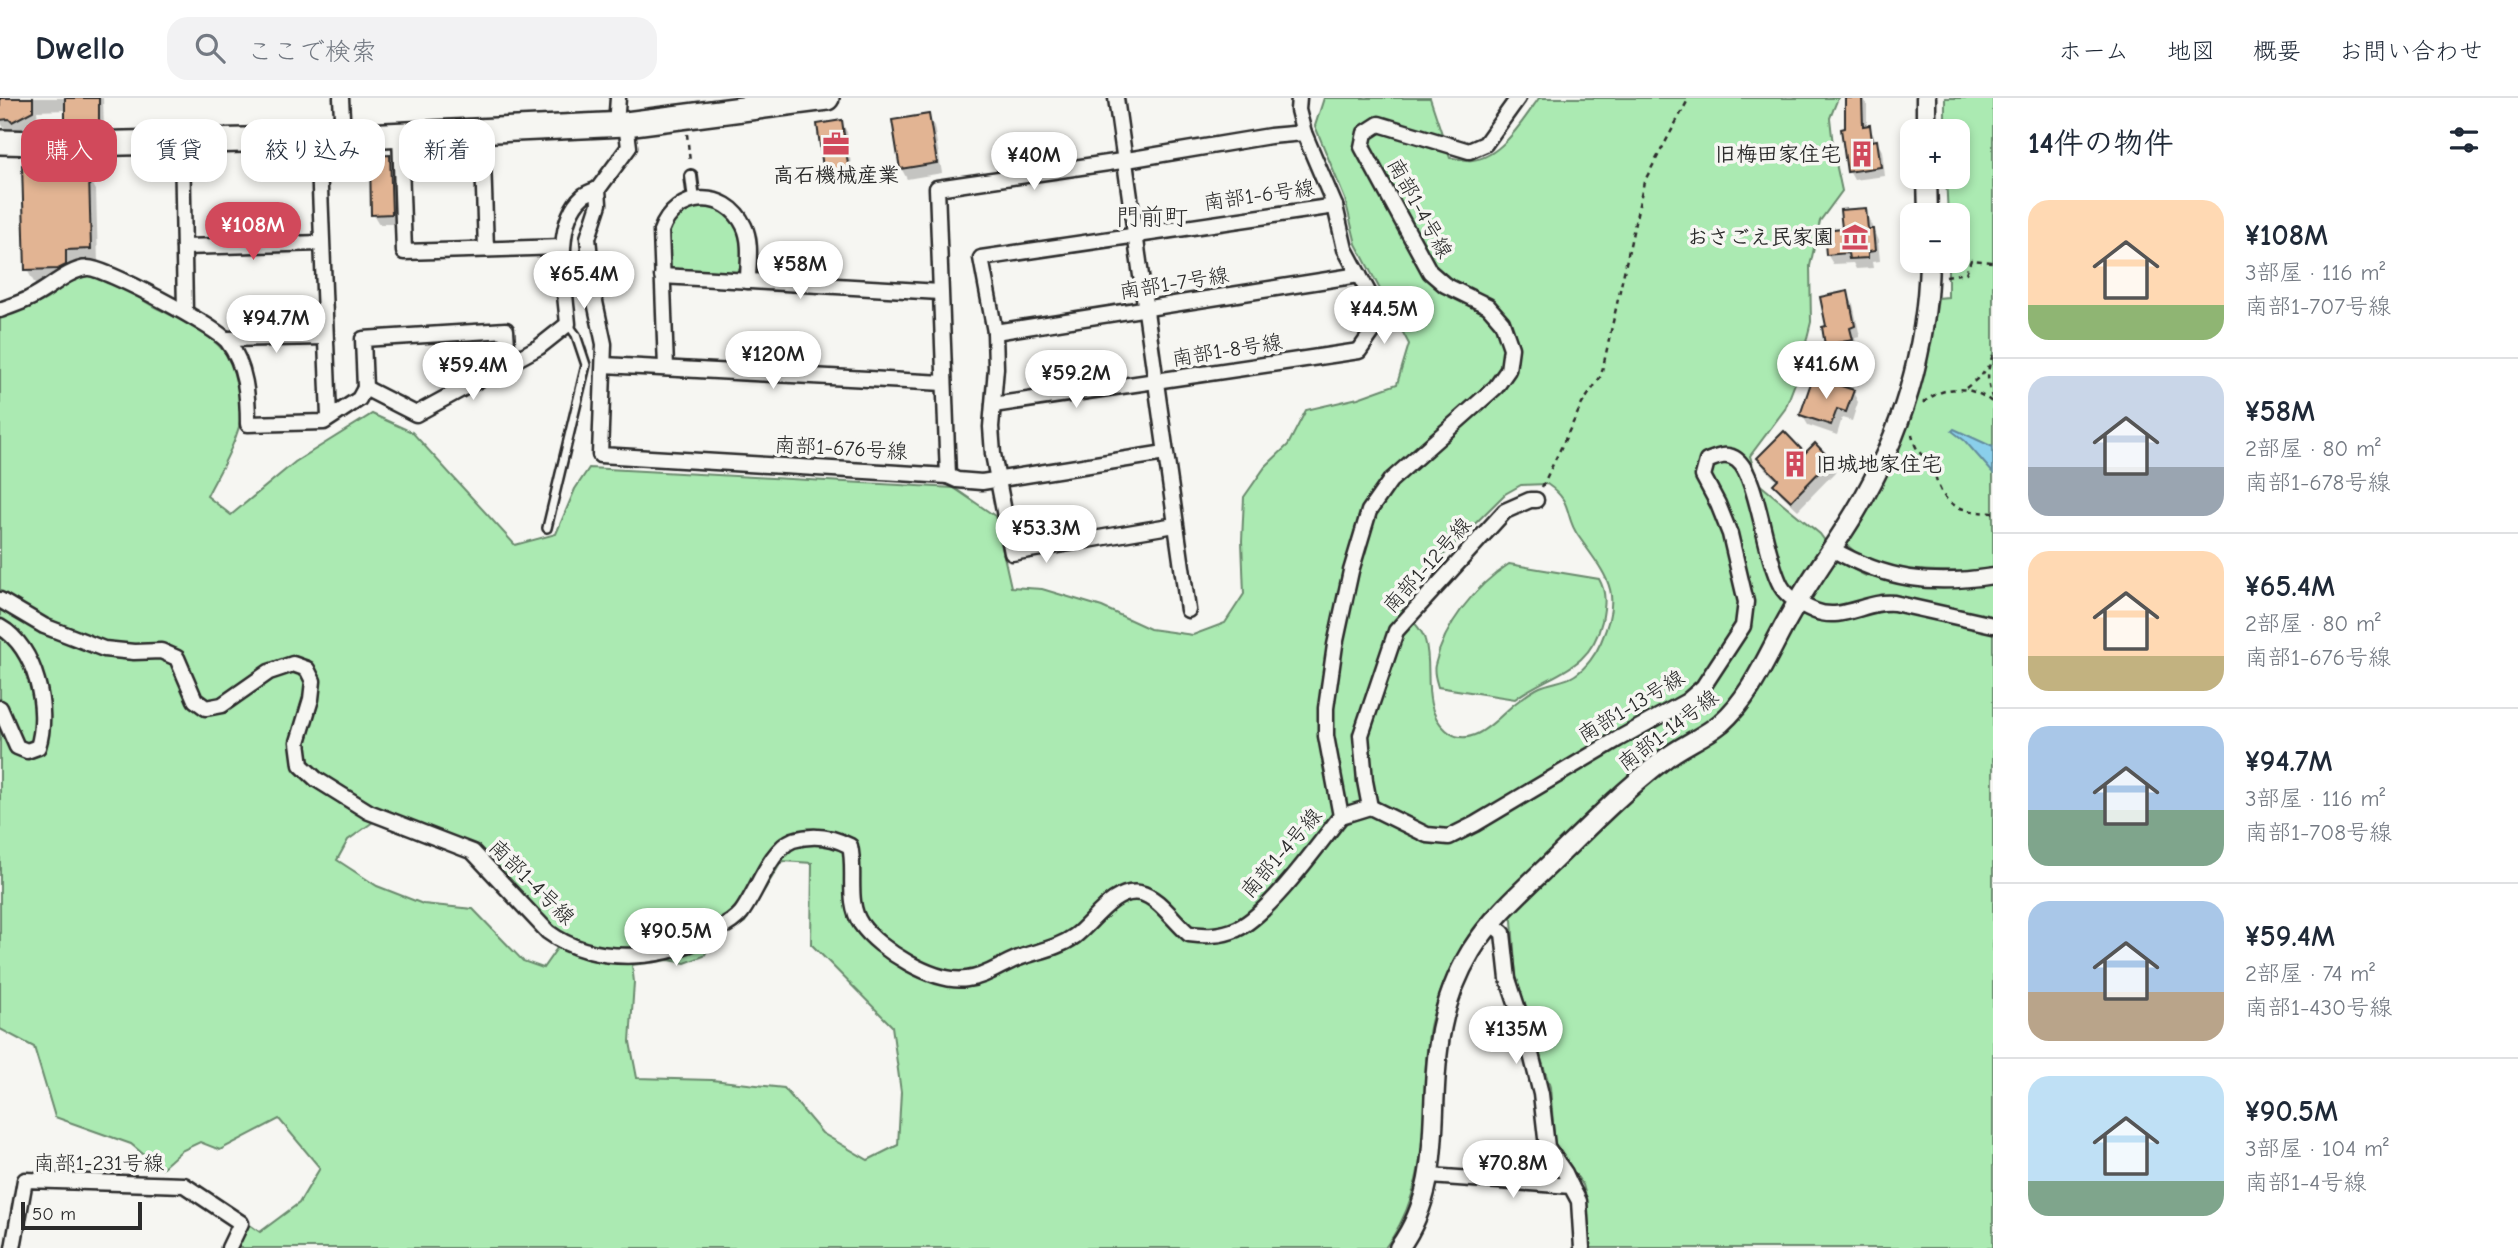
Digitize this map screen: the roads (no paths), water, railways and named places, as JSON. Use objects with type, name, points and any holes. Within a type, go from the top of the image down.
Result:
[{"type":"main road","points":[[495,129],[621,124],[827,98]]},
{"type":"main road","points":[[0,142],[131,143]]},
{"type":"street","points":[[341,98],[342,119]]},
{"type":"street","name":"南部1-676号線","points":[[618,98],[621,124],[629,147],[598,189],[599,204],[588,238],[594,297],[604,344],[600,455],[948,476]]},
{"type":"street","points":[[1116,98],[1188,610]]},
{"type":"street","name":"南部1-8号線","points":[[993,405],[1360,351],[1382,318],[1345,249],[1335,206],[1304,133],[1298,110],[1299,98]]},
{"type":"street","name":"南部1-4号線","points":[[0,600],[44,626],[104,649],[161,651],[177,658],[195,701],[206,708],[222,705],[269,672],[293,664],[307,669],[313,681],[311,699],[298,742],[301,765],[316,779],[369,812],[472,852],[548,932],[562,943],[590,951],[647,955],[700,943],[740,914],[776,854],[792,841],[832,837],[850,846],[853,858],[853,905],[861,924],[886,948],[914,967],[945,979],[965,980],[989,974],[1014,959],[1052,949],[1076,936],[1112,902],[1129,893],[1140,893],[1154,900],[1189,934],[1219,935],[1239,928],[1256,915],[1341,816],[1326,736],[1326,708],[1335,645],[1351,571],[1369,511],[1390,481],[1496,387],[1508,370],[1511,348],[1502,322],[1488,306],[1445,285],[1430,272],[1362,147],[1365,133],[1379,124],[1469,151],[1485,144],[1518,98]]},
{"type":"street","points":[[1926,98],[1926,119]]},
{"type":"street","points":[[1165,453],[982,482],[957,480],[948,476],[937,188],[1304,133]]},
{"type":"street","points":[[691,176],[694,200]]},
{"type":"street","points":[[183,182],[185,312]]},
{"type":"street","points":[[319,182],[329,417]]},
{"type":"street","points":[[402,182],[404,252],[562,247]]},
{"type":"street","points":[[484,182],[486,249]]},
{"type":"street","points":[[365,388],[416,414],[539,347],[568,324],[562,247],[568,219],[582,197],[598,189]]},
{"type":"street","points":[[666,368],[661,231],[665,219],[685,202],[694,200],[717,201],[728,205],[746,229],[748,281]]},
{"type":"street","name":"南部1-6号線","points":[[995,332],[981,258],[1335,206]]},
{"type":"street","points":[[184,247],[321,243]]},
{"type":"street","points":[[0,310],[31,298],[67,276],[87,268],[113,275],[185,312],[226,339],[236,354],[248,389],[248,424],[324,422],[359,399],[365,388],[363,339],[506,330],[508,363]]},
{"type":"street","name":"南部1-14号線","points":[[1399,1248],[1417,1213],[1430,1176],[1437,1052],[1442,1024],[1456,979],[1470,952],[1491,923],[1631,787],[1664,759],[1719,724],[1737,706],[1877,472],[1907,400],[1925,324],[1928,273]]},
{"type":"street","name":"南部1-7号線","points":[[995,332],[1360,275]]},
{"type":"street","points":[[662,276],[940,292]]},
{"type":"street","points":[[995,332],[993,454],[1012,553],[1175,525]]},
{"type":"street","points":[[226,339],[325,337]]},
{"type":"street","points":[[604,365],[944,383]]},
{"type":"street","name":"南部1-13号線","points":[[1370,807],[1427,835],[1449,837],[1687,701],[1703,687],[1718,668],[1743,626],[1746,602],[1730,534],[1703,476],[1707,461],[1722,455],[1735,458],[1747,471],[1769,560],[1783,589],[1797,602]]},
{"type":"street","name":"南部1-12号線","points":[[1370,807],[1362,735],[1396,631],[1505,511],[1536,500]]},
{"type":"street","points":[[1832,549],[1855,562],[1907,579],[1962,581],[1993,576]]},
{"type":"street","points":[[1797,602],[1818,613],[1840,615],[1882,602],[1894,603],[1993,625]]},
{"type":"street","points":[[0,627],[21,643],[29,658],[44,715],[38,747],[27,751],[17,747],[0,708]]},
{"type":"street","points":[[1341,816],[1370,807]]},
{"type":"street","points":[[1491,923],[1503,933],[1508,979],[1526,1034],[1541,1094],[1547,1147],[1565,1172],[1579,1201],[1582,1248]]},
{"type":"street","points":[[1430,1176],[1571,1186]]},
{"type":"street","name":"南部1-231号線","points":[[13,1248],[25,1180],[184,1185],[241,1223],[229,1248]]},
{"type":"lane","points":[[547,528],[586,365],[576,335],[568,324]]},
{"type":"water","points":[[1954,429],[1993,447],[1993,473],[1965,441],[1952,431]]},
{"type":"place","name":"高石機械産業","points":[[836,144]]},
{"type":"place","name":"旧梅田家住宅","points":[[1862,154]]},
{"type":"place","name":"おさごえ民家園","points":[[1855,237]]},
{"type":"place","name":"旧城地家住宅","points":[[1795,464]]},
{"type":"district","name":"門前町","points":[[1152,217]]}]
